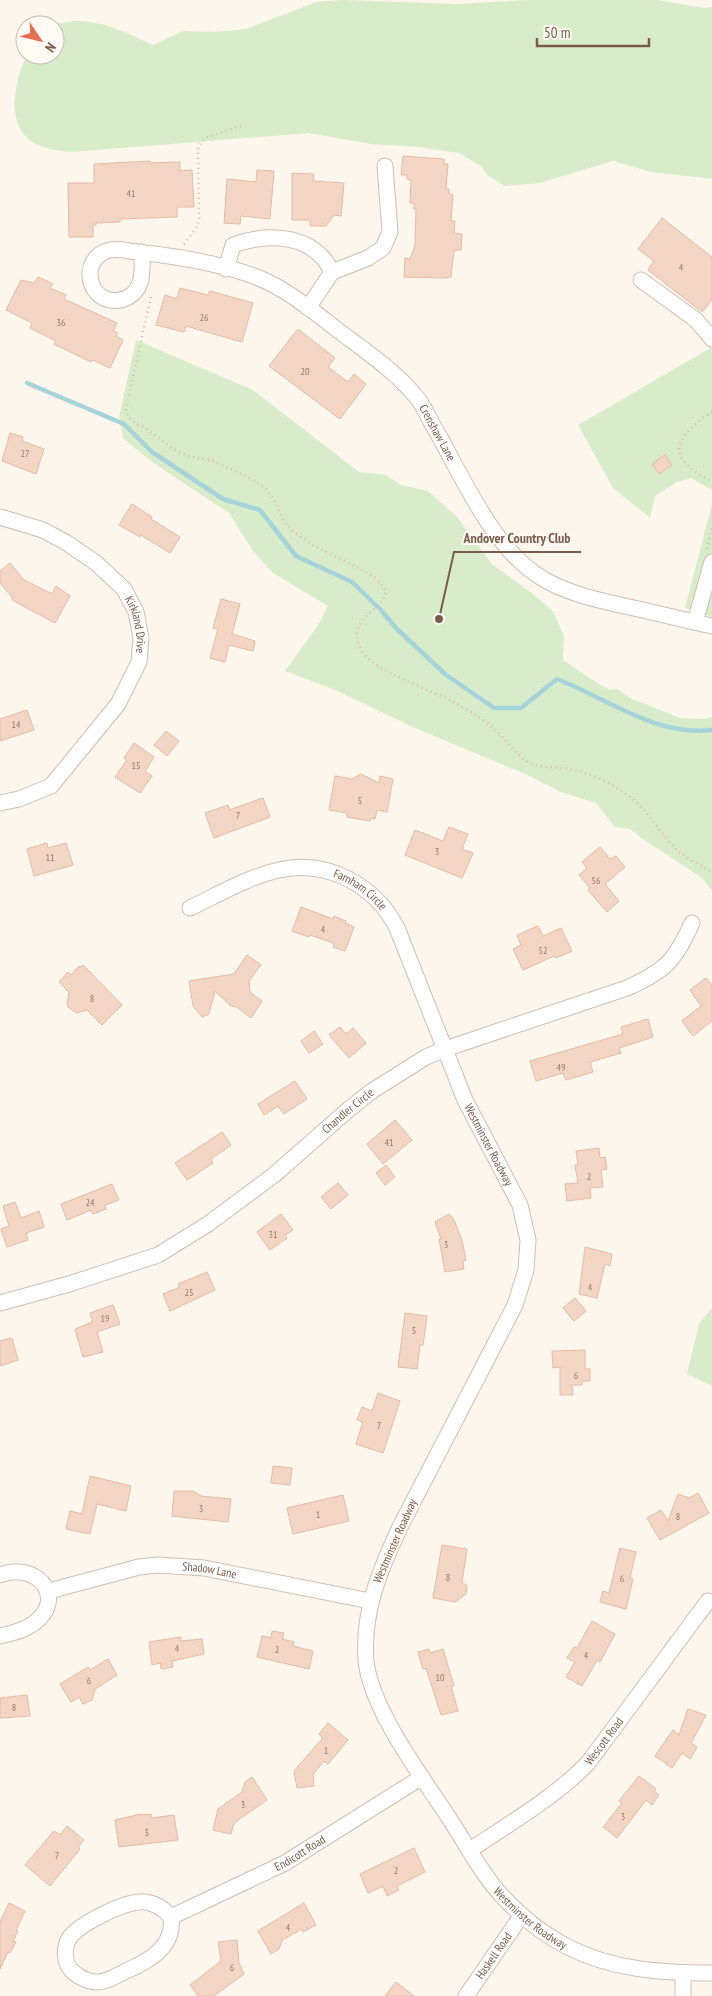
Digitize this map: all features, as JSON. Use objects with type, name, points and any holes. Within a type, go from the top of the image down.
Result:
[{"type":"street","points":[[308,308],[332,272],[368,258],[383,248],[390,232],[385,166]]},
{"type":"street","points":[[226,269],[234,246],[247,240],[274,236],[295,241],[311,248],[322,257],[332,272]]},
{"type":"street","name":"Crenshaw Lane","points":[[142,252],[172,256],[258,277],[308,308],[382,363],[404,383],[419,401],[498,538],[518,559],[542,579],[575,595],[712,626]]},
{"type":"street","points":[[641,280],[696,320],[712,339]]},
{"type":"street","name":"Kirkland Drive","points":[[0,517],[43,530],[67,543],[96,563],[124,589],[136,612],[141,638],[139,662],[118,704],[51,786],[19,799],[0,803]]},
{"type":"street","points":[[696,622],[712,562]]},
{"type":"street","name":"Farnham Circle","points":[[190,908],[259,876],[284,869],[320,869],[354,881],[377,899],[394,922],[445,1049]]},
{"type":"street","name":"Chandler Circle","points":[[0,1303],[158,1255],[208,1224],[274,1175],[372,1091],[426,1057],[627,988],[653,976],[675,956],[692,923]]},
{"type":"street","name":"Westminster Roadway","points":[[445,1049],[465,1100],[520,1205],[528,1240],[526,1270],[515,1304],[384,1561],[370,1601],[365,1644],[371,1682],[383,1713],[422,1777],[493,1885],[522,1914],[555,1940],[569,1948],[600,1960],[634,1968],[712,1974]]},
{"type":"street","name":"Shadow Lane","points":[[49,1591],[139,1567],[180,1566],[204,1568],[370,1601]]},
{"type":"street","points":[[0,1575],[18,1572],[26,1573],[39,1579],[49,1591],[47,1606],[39,1619],[20,1630],[0,1636]]},
{"type":"street","name":"Wescott Road","points":[[470,1850],[542,1801],[575,1776],[588,1763],[708,1601]]},
{"type":"street","name":"Endicott Road","points":[[171,1917],[285,1863],[422,1777]]},
{"type":"street","points":[[146,1902],[160,1907],[171,1917],[172,1927],[169,1937],[160,1951],[151,1959],[122,1974],[106,1980],[92,1981],[75,1974],[67,1964],[65,1951],[70,1938],[93,1920],[119,1908],[133,1903],[146,1902]]},
{"type":"street","name":"Haskell Road","points":[[466,1996],[522,1914]]},
{"type":"street","points":[[683,1973],[683,1996]]},
{"type":"path","points":[[172,256],[192,234],[197,227],[199,219],[198,147],[205,138],[243,125]]},
{"type":"path","points":[[151,296],[127,403],[126,411],[130,418],[180,453],[213,461],[248,477],[264,487],[274,498],[282,518],[294,532],[314,545],[373,576],[386,591],[383,599],[362,622],[357,635],[360,647],[368,658],[397,676],[456,703],[493,727],[517,755],[532,764],[584,772],[624,792],[643,809],[675,848],[695,863],[712,872]]},
{"type":"path","points":[[712,412],[690,429],[684,437],[680,456],[687,464],[712,482]]},
{"type":"green space","points":[[343,0],[456,4],[528,0],[657,0],[704,8],[712,7],[712,179],[651,172],[613,161],[540,183],[505,186],[487,175],[482,167],[459,153],[419,147],[371,144],[309,133],[71,152],[47,148],[34,143],[25,135],[19,125],[15,114],[15,102],[16,89],[23,65],[65,65],[65,22],[77,21],[97,23],[153,45],[183,31],[215,32],[246,29],[316,2]]},
{"type":"green space","points":[[136,340],[253,390],[359,472],[386,475],[401,485],[428,491],[456,516],[492,564],[553,611],[564,636],[563,660],[591,679],[610,690],[617,689],[630,698],[680,718],[703,719],[712,717],[712,890],[702,878],[630,829],[615,827],[596,803],[561,792],[525,774],[415,728],[335,690],[285,671],[318,625],[328,606],[273,573],[253,551],[229,513],[152,462],[123,438],[119,417]]},
{"type":"green space","points":[[712,347],[712,490],[691,478],[677,482],[655,496],[650,518],[613,488],[578,425]]},
{"type":"green space","points":[[712,504],[712,617],[685,608]]},
{"type":"green space","points":[[712,1308],[712,1386],[687,1374],[699,1324]]},
{"type":"building","points":[[403,156],[444,159],[444,164],[448,164],[446,189],[449,189],[449,194],[453,195],[451,221],[455,221],[454,233],[462,234],[461,250],[454,250],[451,277],[404,277],[405,258],[410,259],[415,246],[416,209],[414,209],[414,203],[410,203],[411,180],[407,179],[407,175],[401,175]]},
{"type":"building","points":[[150,161],[150,163],[180,162],[180,171],[192,170],[194,207],[177,207],[177,217],[120,219],[120,222],[96,223],[96,225],[93,225],[93,237],[69,237],[68,183],[94,183],[94,164]]},
{"type":"building","points":[[257,170],[274,171],[270,219],[241,216],[240,224],[224,223],[227,179],[256,182]]},
{"type":"building","points":[[292,173],[314,174],[313,181],[344,183],[341,216],[334,215],[326,226],[310,226],[310,220],[292,220]]},
{"type":"building","points":[[662,218],[712,257],[712,300],[702,312],[648,270],[654,261],[638,249]]},
{"type":"building","points":[[38,277],[53,284],[50,288],[66,295],[64,299],[117,323],[113,331],[118,333],[116,336],[123,340],[110,368],[93,360],[91,362],[54,344],[56,341],[30,328],[32,323],[6,310],[21,280],[34,283]]},
{"type":"building","points":[[180,288],[208,295],[210,291],[253,303],[242,342],[186,326],[184,332],[156,325],[165,295],[177,299]]},
{"type":"building","points":[[298,329],[335,358],[328,367],[348,382],[354,374],[366,384],[340,419],[269,366]]},
{"type":"building","points":[[10,433],[23,437],[22,441],[44,449],[36,474],[2,461]]},
{"type":"building","points":[[665,455],[672,465],[659,474],[652,464]]},
{"type":"building","points":[[132,504],[152,517],[151,519],[180,537],[170,553],[141,535],[140,537],[119,525]]},
{"type":"building","points":[[10,563],[24,580],[52,594],[56,586],[70,596],[55,623],[12,600],[13,598],[0,583],[0,571]]},
{"type":"building","points":[[221,599],[240,604],[232,634],[255,641],[253,651],[229,645],[225,662],[210,658],[218,629],[213,628]]},
{"type":"building","points":[[27,710],[34,730],[0,741],[0,719]]},
{"type":"building","points":[[166,731],[179,741],[167,756],[154,745]]},
{"type":"building","points":[[134,743],[154,757],[145,771],[152,776],[140,793],[115,777],[127,760],[124,758]]},
{"type":"building","points":[[361,774],[379,783],[380,776],[393,779],[387,812],[377,810],[375,819],[371,818],[370,821],[347,817],[347,813],[329,810],[335,776],[352,779]]},
{"type":"building","points":[[263,798],[270,817],[214,838],[205,813],[228,805],[229,810]]},
{"type":"building","points":[[449,827],[468,834],[462,849],[473,853],[462,878],[405,855],[415,830],[443,841]]},
{"type":"building","points":[[47,843],[48,848],[66,843],[73,865],[34,876],[27,849]]},
{"type":"building","points":[[600,847],[610,859],[616,856],[625,867],[605,884],[619,901],[607,912],[588,890],[590,888],[579,875],[587,868],[582,862]]},
{"type":"building","points":[[301,907],[333,919],[334,916],[354,927],[345,951],[333,947],[334,943],[292,931]]},
{"type":"building","points":[[538,926],[543,936],[561,928],[572,951],[556,958],[554,956],[523,970],[513,949],[521,945],[517,935]]},
{"type":"building","points":[[247,955],[261,965],[249,981],[250,992],[262,1001],[251,1018],[237,1007],[231,1006],[215,991],[209,1014],[202,1017],[193,1006],[189,981],[234,974]]},
{"type":"building","points":[[83,965],[122,1005],[102,1025],[87,1010],[76,1013],[67,1006],[69,992],[59,982],[68,972],[71,975],[79,966],[80,968]]},
{"type":"building","points":[[706,978],[712,985],[712,1021],[693,1036],[682,1021],[701,1006],[690,990]]},
{"type":"building","points":[[648,1019],[653,1037],[619,1048],[621,1053],[590,1062],[593,1072],[566,1080],[563,1073],[536,1081],[530,1061],[623,1034],[621,1027]]},
{"type":"building","points":[[340,1027],[346,1034],[353,1028],[366,1043],[349,1058],[329,1035]]},
{"type":"building","points":[[314,1031],[323,1044],[309,1053],[301,1041]]},
{"type":"building","points":[[295,1081],[307,1099],[284,1114],[278,1106],[264,1115],[258,1104]]},
{"type":"building","points":[[395,1120],[412,1140],[383,1164],[367,1144]]},
{"type":"building","points":[[222,1132],[231,1145],[211,1159],[213,1163],[187,1180],[175,1163]]},
{"type":"building","points":[[599,1148],[600,1158],[605,1157],[607,1169],[601,1170],[603,1187],[590,1188],[591,1198],[567,1201],[565,1184],[578,1183],[575,1165],[578,1165],[576,1151]]},
{"type":"building","points":[[386,1165],[395,1177],[385,1185],[376,1173]]},
{"type":"building","points":[[338,1183],[348,1195],[331,1209],[321,1197]]},
{"type":"building","points":[[112,1184],[119,1200],[105,1205],[106,1209],[93,1214],[91,1210],[67,1220],[61,1204]]},
{"type":"building","points":[[15,1202],[21,1218],[39,1211],[44,1227],[26,1233],[28,1240],[7,1247],[1,1229],[9,1226],[3,1206]]},
{"type":"building","points":[[281,1214],[293,1230],[285,1235],[287,1238],[270,1250],[257,1232]]},
{"type":"building","points":[[449,1214],[454,1220],[462,1240],[466,1260],[463,1261],[464,1269],[445,1272],[439,1239],[441,1239],[435,1222]]},
{"type":"building","points":[[585,1247],[612,1254],[610,1266],[605,1264],[597,1298],[579,1294]]},
{"type":"building","points":[[207,1272],[215,1290],[170,1311],[163,1294],[180,1287],[178,1284]]},
{"type":"building","points":[[575,1298],[586,1311],[574,1321],[563,1308]]},
{"type":"building","points":[[113,1305],[120,1324],[97,1332],[103,1352],[83,1357],[75,1329],[93,1322],[90,1313]]},
{"type":"building","points":[[405,1313],[427,1316],[423,1345],[420,1345],[417,1369],[398,1367]]},
{"type":"building","points":[[12,1338],[18,1360],[0,1366],[0,1341]]},
{"type":"building","points":[[585,1350],[585,1369],[590,1369],[590,1381],[582,1381],[582,1385],[572,1385],[573,1395],[560,1395],[560,1367],[553,1368],[552,1351]]},
{"type":"building","points":[[378,1393],[400,1401],[383,1453],[356,1444],[363,1422],[357,1420],[362,1407],[372,1411]]},
{"type":"building","points":[[273,1466],[292,1468],[290,1485],[271,1483]]},
{"type":"building","points":[[90,1476],[131,1486],[126,1511],[97,1504],[90,1534],[66,1529],[70,1511],[82,1514]]},
{"type":"building","points":[[174,1491],[193,1491],[201,1496],[231,1499],[228,1522],[172,1516]]},
{"type":"building","points":[[698,1493],[709,1513],[660,1540],[647,1518],[661,1510],[668,1521],[678,1494],[689,1498]]},
{"type":"building","points":[[343,1495],[349,1521],[293,1534],[287,1508]]},
{"type":"building","points":[[442,1545],[467,1549],[462,1582],[467,1586],[466,1594],[455,1602],[433,1598]]},
{"type":"building","points":[[620,1548],[636,1552],[630,1578],[633,1579],[626,1609],[600,1602],[603,1591],[609,1593]]},
{"type":"building","points":[[592,1621],[615,1634],[600,1662],[597,1660],[582,1686],[566,1677],[575,1662],[567,1658],[574,1647],[577,1648]]},
{"type":"building","points":[[272,1631],[284,1633],[282,1639],[294,1642],[293,1646],[313,1651],[309,1669],[257,1657],[262,1636],[271,1638]]},
{"type":"building","points":[[181,1637],[181,1641],[202,1639],[204,1654],[172,1661],[173,1667],[161,1669],[160,1663],[152,1665],[149,1642]]},
{"type":"building","points":[[429,1649],[430,1653],[443,1649],[454,1686],[451,1686],[458,1711],[441,1715],[426,1668],[423,1669],[418,1652]]},
{"type":"building","points":[[108,1659],[117,1675],[95,1689],[92,1700],[83,1704],[79,1697],[71,1702],[60,1684],[88,1667],[90,1670]]},
{"type":"building","points":[[27,1695],[30,1716],[0,1718],[0,1698]]},
{"type":"building","points":[[688,1709],[706,1715],[691,1743],[697,1747],[690,1759],[682,1753],[672,1768],[655,1756],[673,1730],[679,1735]]},
{"type":"building","points":[[328,1723],[348,1740],[328,1764],[324,1761],[313,1774],[314,1786],[297,1788],[294,1771],[323,1738],[319,1734]]},
{"type":"building","points":[[639,1776],[656,1789],[654,1791],[659,1795],[652,1805],[646,1800],[617,1838],[603,1827],[622,1803],[619,1801]]},
{"type":"building","points":[[252,1777],[267,1800],[234,1823],[231,1834],[213,1830],[218,1809],[242,1792],[245,1782]]},
{"type":"building","points":[[141,1814],[151,1814],[152,1818],[174,1815],[178,1840],[119,1847],[115,1820]]},
{"type":"building","points":[[67,1826],[84,1840],[78,1847],[80,1849],[50,1886],[25,1865],[54,1831],[60,1835]]},
{"type":"building","points":[[414,1848],[425,1872],[397,1886],[399,1890],[387,1896],[383,1886],[368,1893],[360,1874]]},
{"type":"building","points":[[9,1903],[25,1911],[16,1930],[18,1931],[13,1941],[16,1942],[10,1953],[8,1952],[0,1969],[0,1922]]},
{"type":"building","points":[[304,1903],[316,1925],[303,1932],[302,1929],[282,1940],[279,1949],[271,1954],[258,1931]]},
{"type":"building","points":[[237,1940],[239,1963],[244,1974],[214,1996],[198,1996],[190,1985],[221,1961],[218,1942]]},
{"type":"building","points":[[396,1982],[414,1996],[385,1996]]},
{"type":"waterway","points":[[27,383],[124,424],[152,452],[223,499],[260,510],[296,556],[352,582],[380,609],[396,628],[445,674],[494,708],[521,708],[557,679],[652,722],[671,728],[692,731],[712,730]]},
{"type":"place","name":"Andover Country Club","points":[[439,619]]}]
